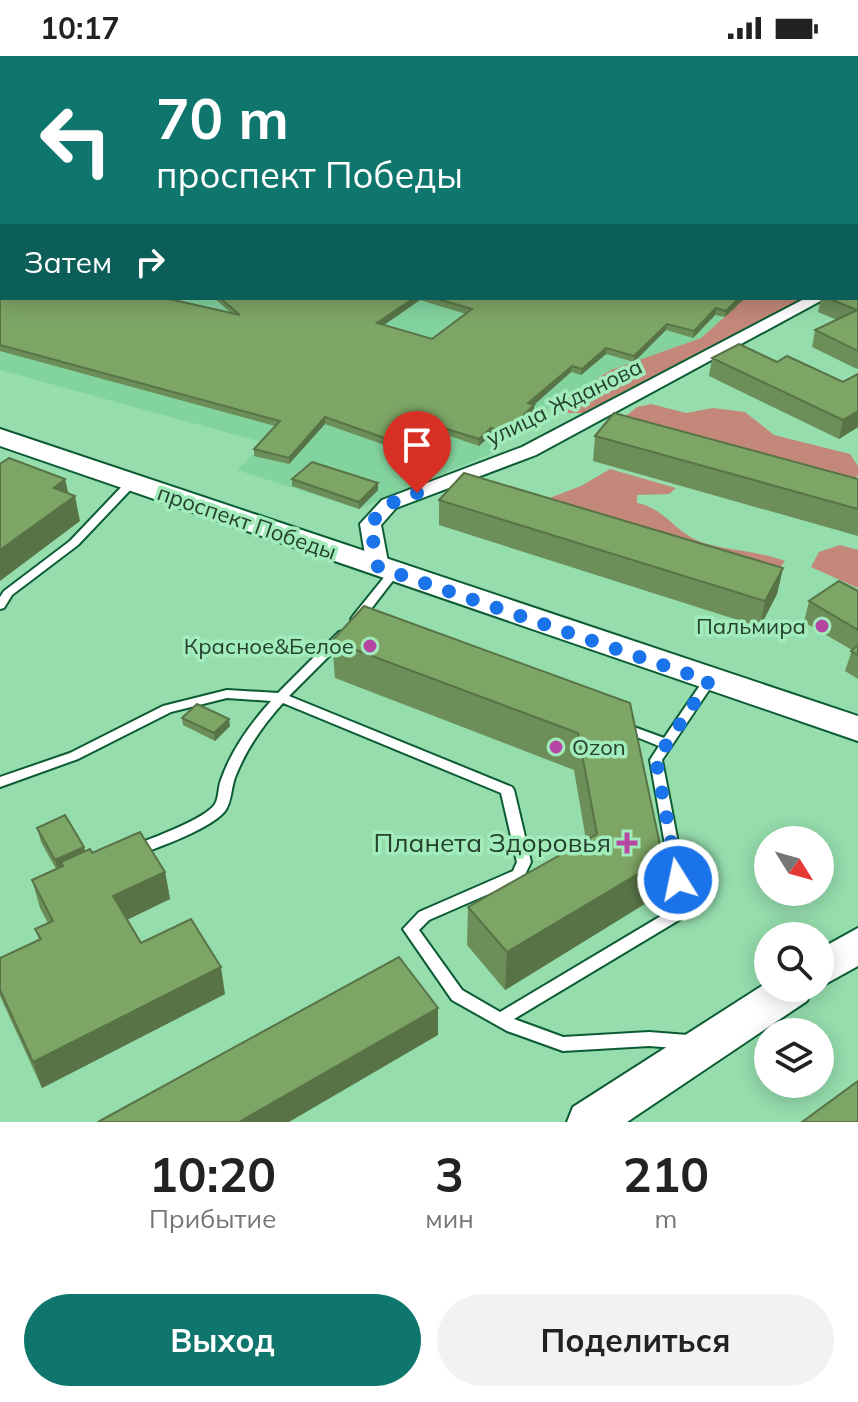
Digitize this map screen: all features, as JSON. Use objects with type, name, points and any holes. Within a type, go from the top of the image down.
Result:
[{"type":"street","name":"улица Жданова","points":[[386,570],[370,524],[389,504],[529,451],[814,300]]},
{"type":"street","name":"проспект Победы","points":[[0,437],[709,681],[858,729]]},
{"type":"street","points":[[834,961],[857,946]]},
{"type":"street","points":[[589,1122],[771,1002]]},
{"type":"lane","points":[[0,605],[8,593],[74,543],[132,482]]},
{"type":"lane","points":[[122,856],[204,821],[221,807],[224,778],[237,750],[350,627],[386,570]]},
{"type":"lane","points":[[350,627],[364,633]]},
{"type":"lane","points":[[500,1020],[684,910],[656,760],[709,681]]},
{"type":"lane","points":[[0,782],[74,756],[167,709],[227,694],[282,698],[507,790],[524,862],[518,875],[424,916],[410,929],[457,995],[500,1020],[563,1044],[649,1039],[708,1043]]},
{"type":"lane","points":[[610,722],[668,744]]},
{"type":"shaded area","points":[[1,300],[740,302],[701,338],[611,370],[558,401],[494,452],[359,509],[237,470],[265,443],[0,370]]},
{"type":"shaded area","points":[[737,300],[802,300],[585,413],[566,413],[555,405],[611,370],[701,338],[740,303]]},
{"type":"shaded area","points":[[651,404],[686,413],[713,408],[745,412],[774,435],[850,454],[858,466],[858,475],[848,488],[620,421],[637,407]]},
{"type":"shaded area","points":[[610,469],[676,488],[669,494],[637,495],[637,503],[660,513],[694,539],[785,561],[779,569],[539,502],[581,486]]},
{"type":"shaded area","points":[[840,545],[858,550],[858,588],[811,567],[819,552]]},
{"type":"building","points":[[0,300],[174,300],[240,315],[222,300],[411,300],[377,323],[432,339],[472,309],[441,300],[737,300],[726,311],[716,308],[694,331],[667,324],[634,356],[606,348],[582,369],[572,366],[528,403],[534,405],[505,433],[491,428],[479,439],[441,427],[416,449],[325,417],[289,458],[254,449],[280,421],[0,345]]},
{"type":"building","points":[[832,300],[858,300],[858,351],[815,330],[857,310]]},
{"type":"building","points":[[739,344],[777,362],[787,356],[843,382],[858,374],[858,411],[843,420],[712,358]]},
{"type":"building","points":[[614,413],[858,479],[858,509],[595,436]]},
{"type":"building","points":[[9,458],[65,479],[54,488],[75,496],[0,550],[0,464]]},
{"type":"building","points":[[312,462],[378,483],[359,502],[292,479]]},
{"type":"building","points":[[464,473],[783,568],[765,601],[439,500]]},
{"type":"building","points":[[839,581],[858,591],[858,630],[809,601]]},
{"type":"building","points":[[364,606],[630,703],[663,859],[507,952],[468,907],[597,834],[578,733],[332,641]]},
{"type":"building","points":[[197,704],[229,719],[214,733],[182,718]]},
{"type":"building","points":[[65,815],[84,847],[55,860],[37,828]]},
{"type":"building","points":[[140,832],[165,872],[113,896],[141,943],[191,919],[221,967],[33,1062],[0,990],[0,958],[41,939],[35,929],[53,921],[32,880],[90,849],[92,853]]},
{"type":"building","points":[[399,957],[438,1008],[239,1122],[98,1122]]},
{"type":"building","points":[[858,1081],[858,1122],[802,1122]]},
{"type":"place","name":"Пальмира","points":[[822,626]]},
{"type":"place","name":"Красное&Белое","points":[[370,646]]},
{"type":"place","name":"Ozon","points":[[556,747]]},
{"type":"place","name":"Планета Здоровья","points":[[627,843]]},
{"type":"route","points":[[417,493],[389,504],[370,524],[378,567],[709,681],[656,760],[678,880]]}]
